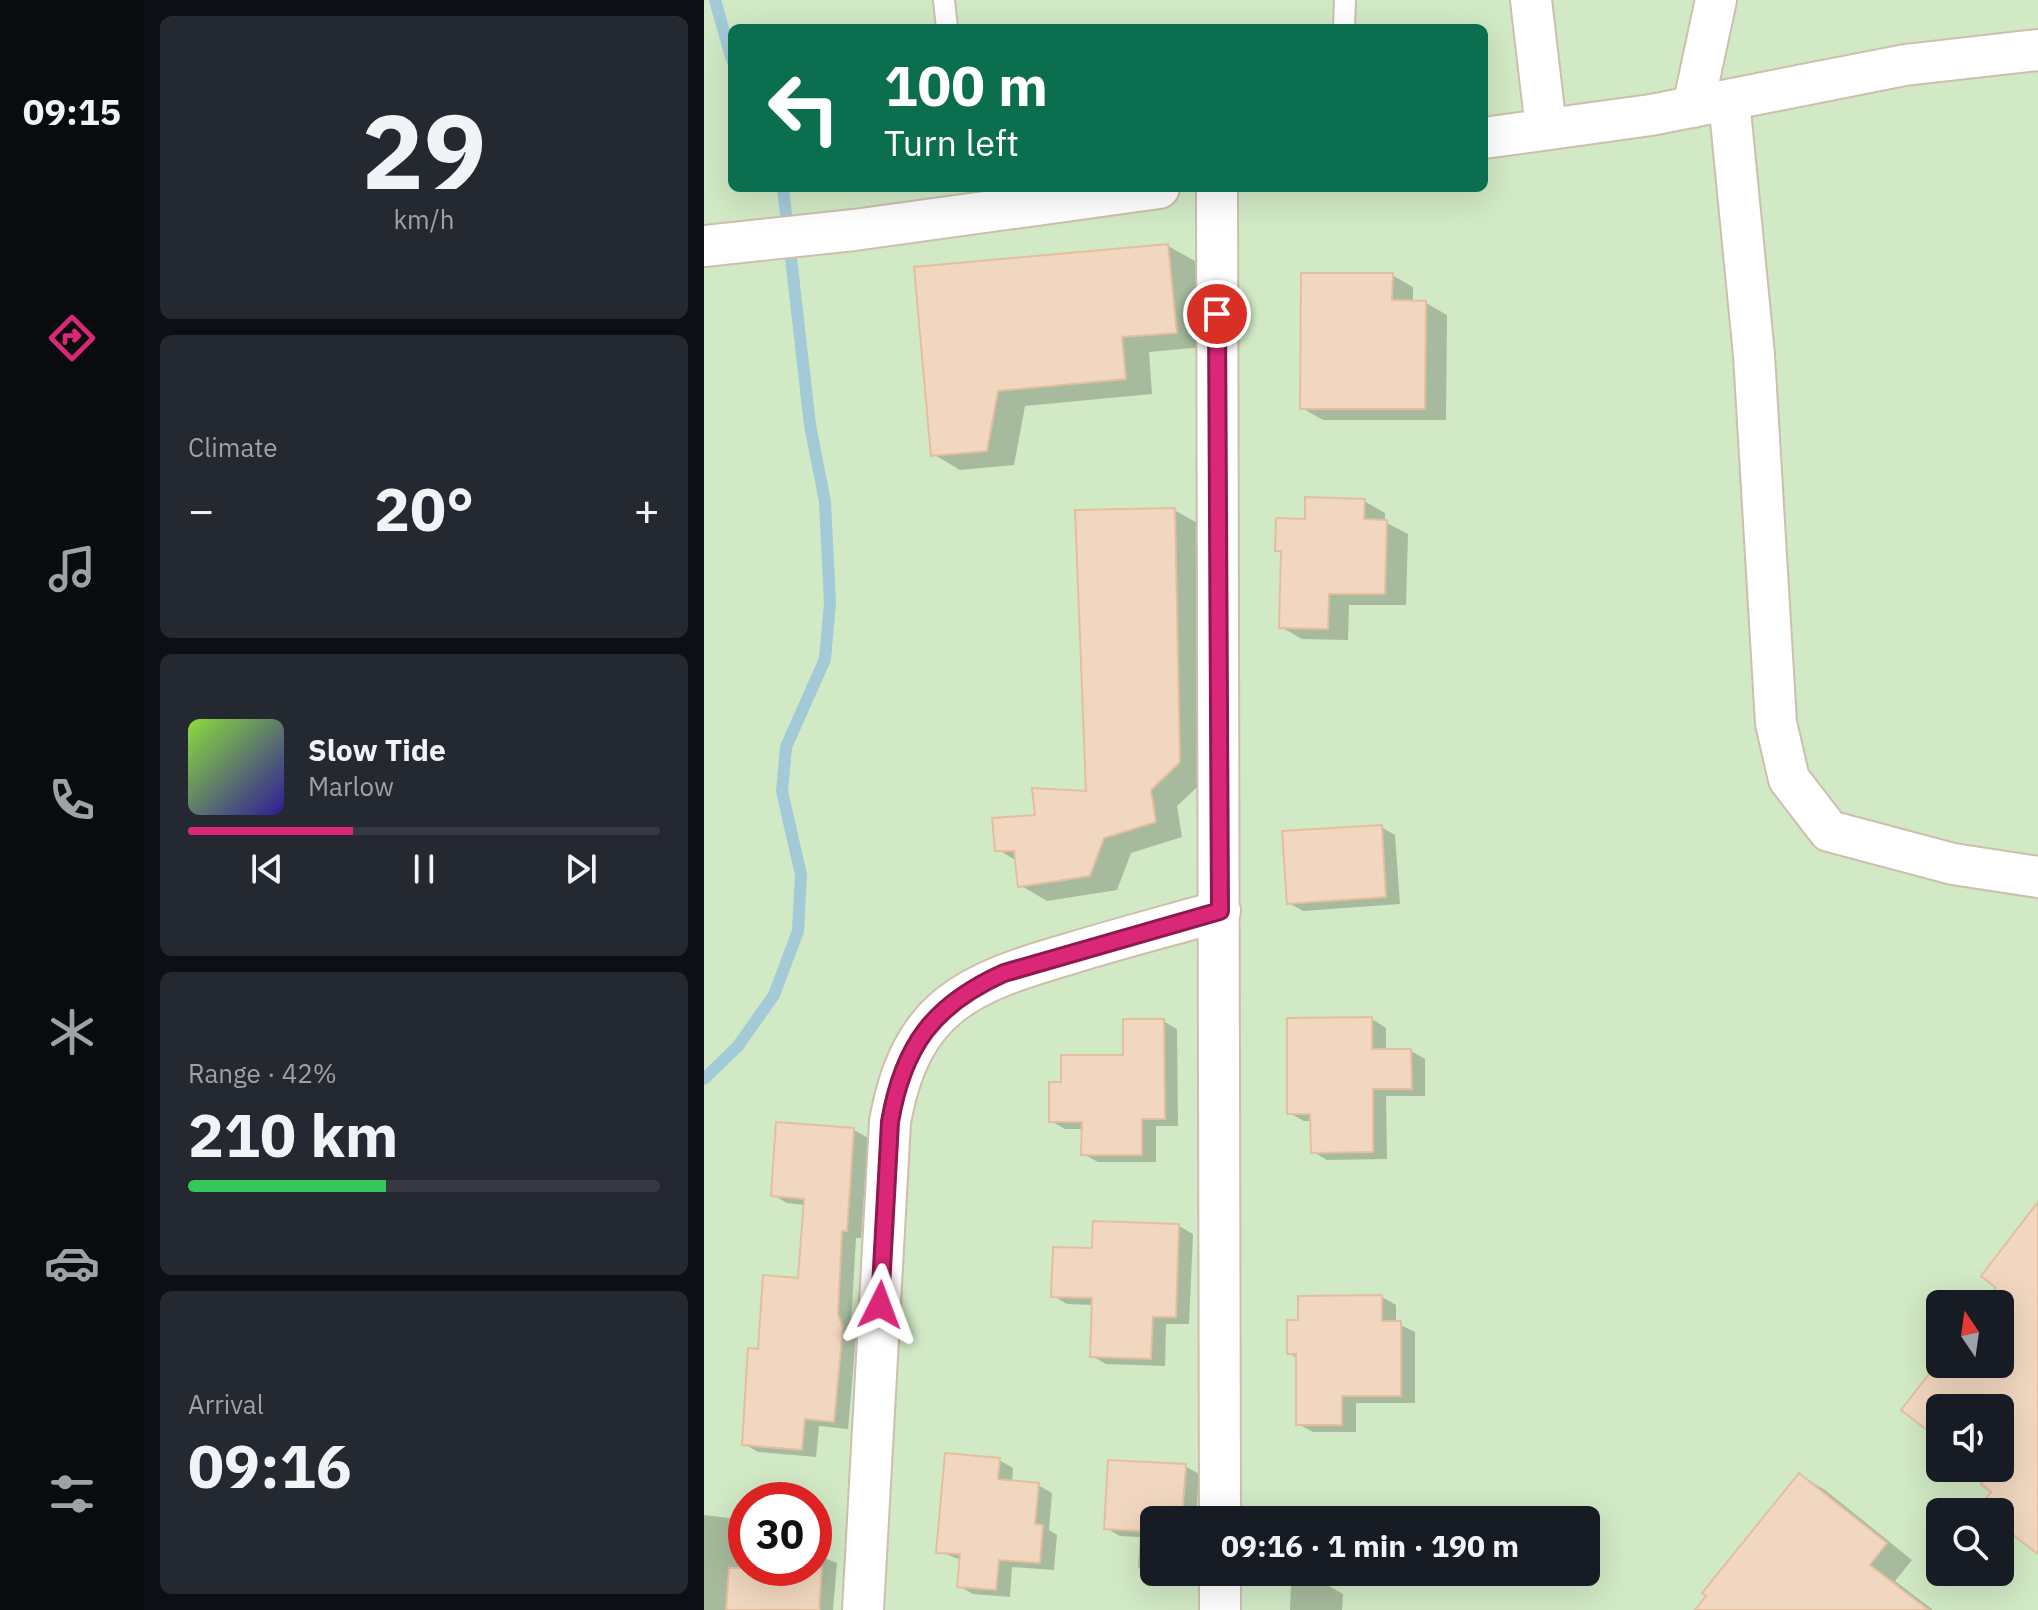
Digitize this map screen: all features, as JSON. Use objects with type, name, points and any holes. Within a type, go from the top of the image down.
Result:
[{"type":"street","points":[[1531,0],[1546,128]]},
{"type":"street","points":[[1716,0],[1711,104],[1754,355],[1775,710],[1789,779],[1829,831],[1953,864],[2038,877]]},
{"type":"street","points":[[1488,137],[1711,104],[1905,65],[2038,50]]},
{"type":"street","points":[[704,246],[854,230],[1130,192]]},
{"type":"street","points":[[1217,192],[1220,1506]]},
{"type":"street","points":[[863,1610],[890,1122],[903,1068],[931,1022],[974,986],[1031,965],[1220,911]]},
{"type":"street","points":[[1220,1586],[1220,1610]]},
{"type":"lane","points":[[944,0],[947,24]]},
{"type":"lane","points":[[1344,24],[1345,0]]},
{"type":"green space","points":[[704,0],[2038,0],[2038,1610],[704,1610]]},
{"type":"building","points":[[1168,244],[1177,333],[1122,337],[1126,379],[998,391],[987,451],[931,456],[914,267]]},
{"type":"building","points":[[1301,273],[1393,273],[1392,300],[1426,301],[1425,409],[1300,409]]},
{"type":"building","points":[[1305,497],[1365,499],[1364,519],[1387,520],[1385,594],[1329,594],[1328,629],[1279,628],[1281,551],[1275,551],[1276,518],[1305,519]]},
{"type":"building","points":[[1175,508],[1180,762],[1151,790],[1156,822],[1104,838],[1090,876],[1018,887],[1014,851],[995,851],[992,818],[1035,815],[1032,788],[1086,791],[1075,510]]},
{"type":"building","points":[[1382,825],[1386,897],[1287,904],[1282,831]]},
{"type":"building","points":[[1372,1017],[1372,1049],[1411,1049],[1412,1089],[1373,1089],[1373,1152],[1311,1153],[1310,1114],[1287,1114],[1287,1018]]},
{"type":"building","points":[[1123,1019],[1164,1019],[1165,1119],[1142,1119],[1142,1155],[1081,1155],[1082,1122],[1049,1122],[1049,1082],[1061,1082],[1061,1055],[1123,1055]]},
{"type":"building","points":[[776,1122],[854,1128],[847,1231],[842,1231],[838,1315],[843,1327],[834,1422],[805,1419],[802,1450],[742,1445],[748,1348],[758,1349],[763,1275],[798,1278],[804,1199],[771,1196]]},
{"type":"building","points":[[2038,1202],[2038,1554],[2014,1536],[2014,1498],[1986,1498],[1991,1492],[1981,1484],[2014,1482],[2014,1394],[1926,1394],[1926,1429],[1901,1410],[1926,1378],[2014,1378],[2014,1290],[1994,1290],[1996,1288],[1981,1276]]},
{"type":"building","points":[[1093,1221],[1179,1224],[1176,1317],[1153,1317],[1151,1359],[1090,1357],[1092,1298],[1051,1297],[1053,1247],[1092,1248]]},
{"type":"building","points":[[1382,1295],[1382,1321],[1401,1321],[1401,1396],[1342,1396],[1342,1425],[1296,1425],[1296,1354],[1287,1354],[1287,1320],[1298,1320],[1298,1296]]},
{"type":"building","points":[[945,1453],[1000,1458],[998,1479],[1039,1483],[1035,1524],[1043,1525],[1040,1563],[999,1560],[996,1590],[957,1587],[960,1554],[936,1553]]},
{"type":"building","points":[[1108,1460],[1186,1464],[1183,1506],[1140,1506],[1140,1531],[1104,1529]]},
{"type":"building","points":[[1799,1473],[1887,1543],[1870,1565],[1929,1610],[1695,1610],[1706,1596],[1702,1593]]},
{"type":"building","points":[[728,1582],[728,1586],[821,1586],[819,1610],[726,1610]]},
{"type":"waterway","points":[[715,0],[728,46]]},
{"type":"waterway","points":[[704,1079],[738,1046],[774,995],[798,931],[801,875],[782,791],[786,747],[825,659],[830,603],[825,502],[810,425],[783,192]]},
{"type":"route","points":[[880,1305],[890,1122],[895,1093],[914,1045],[931,1022],[974,986],[1004,973],[1220,911],[1217,314]]}]
